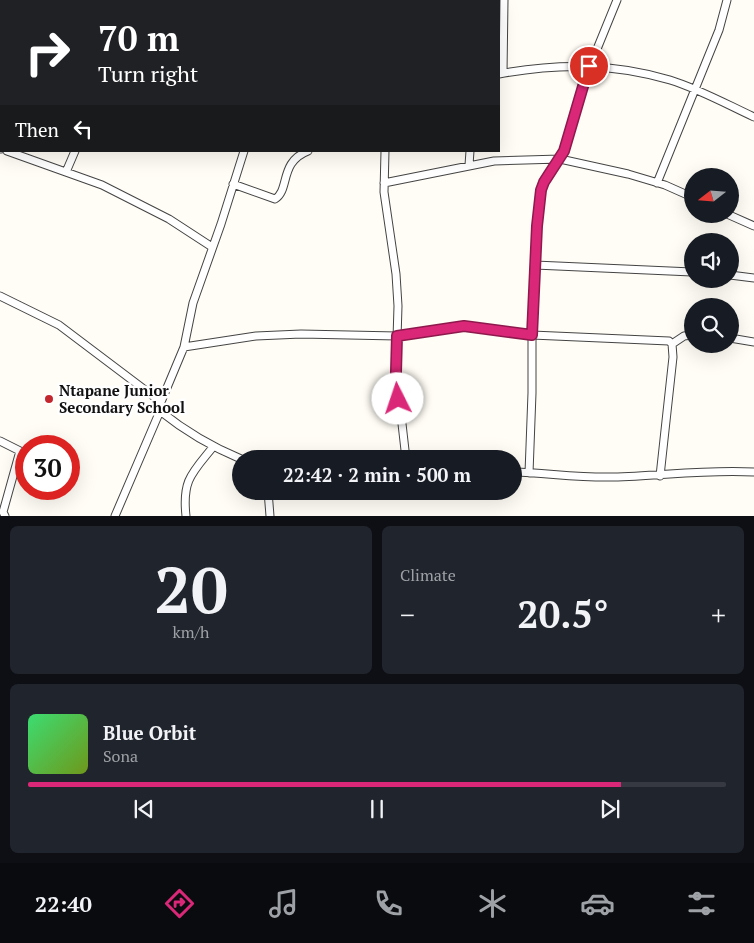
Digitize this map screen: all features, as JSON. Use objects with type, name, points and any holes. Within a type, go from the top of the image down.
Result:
[{"type":"street","points":[[504,0],[501,74],[546,68],[589,66],[640,72],[670,80],[754,117]]},
{"type":"street","points":[[529,473],[532,335],[541,190],[568,142],[589,66],[617,0]]},
{"type":"street","points":[[657,183],[721,24],[727,0]]},
{"type":"street","points":[[10,152],[102,184],[169,219],[212,247]]},
{"type":"street","points":[[66,172],[75,152]]},
{"type":"street","points":[[115,516],[160,411],[161,402],[184,347],[193,303],[244,152]]},
{"type":"street","points":[[233,184],[275,199],[281,192],[291,162],[306,152]]},
{"type":"street","points":[[385,152],[384,184],[396,274],[398,306],[396,372],[405,450]]},
{"type":"street","points":[[469,165],[470,152]]},
{"type":"street","points":[[384,184],[469,165],[501,160],[560,159],[628,174],[684,194]]},
{"type":"street","points":[[739,219],[754,226]]},
{"type":"street","points":[[535,265],[684,272]]},
{"type":"street","points":[[739,276],[754,278]]},
{"type":"street","points":[[0,296],[59,325],[161,402]]},
{"type":"street","points":[[184,347],[256,336],[301,334],[397,336],[464,326],[532,335],[620,340],[664,340],[672,344]]},
{"type":"street","points":[[672,344],[684,336]]},
{"type":"street","points":[[739,340],[754,342]]},
{"type":"street","points":[[660,476],[672,369],[672,344]]},
{"type":"street","points":[[160,411],[178,426],[232,456]]},
{"type":"street","points":[[0,441],[20,451],[3,512],[5,516]]},
{"type":"street","points":[[186,516],[184,494],[188,480],[213,447]]},
{"type":"street","points":[[522,473],[592,477],[660,476],[708,471],[754,472]]},
{"type":"street","points":[[269,500],[270,516]]},
{"type":"place","name":"Ntapane Junior Secondary School","points":[[49,399]]},
{"type":"route","points":[[398,399],[396,372],[397,336],[456,326],[476,326],[532,335],[537,226],[541,190],[568,142],[589,66]]}]
